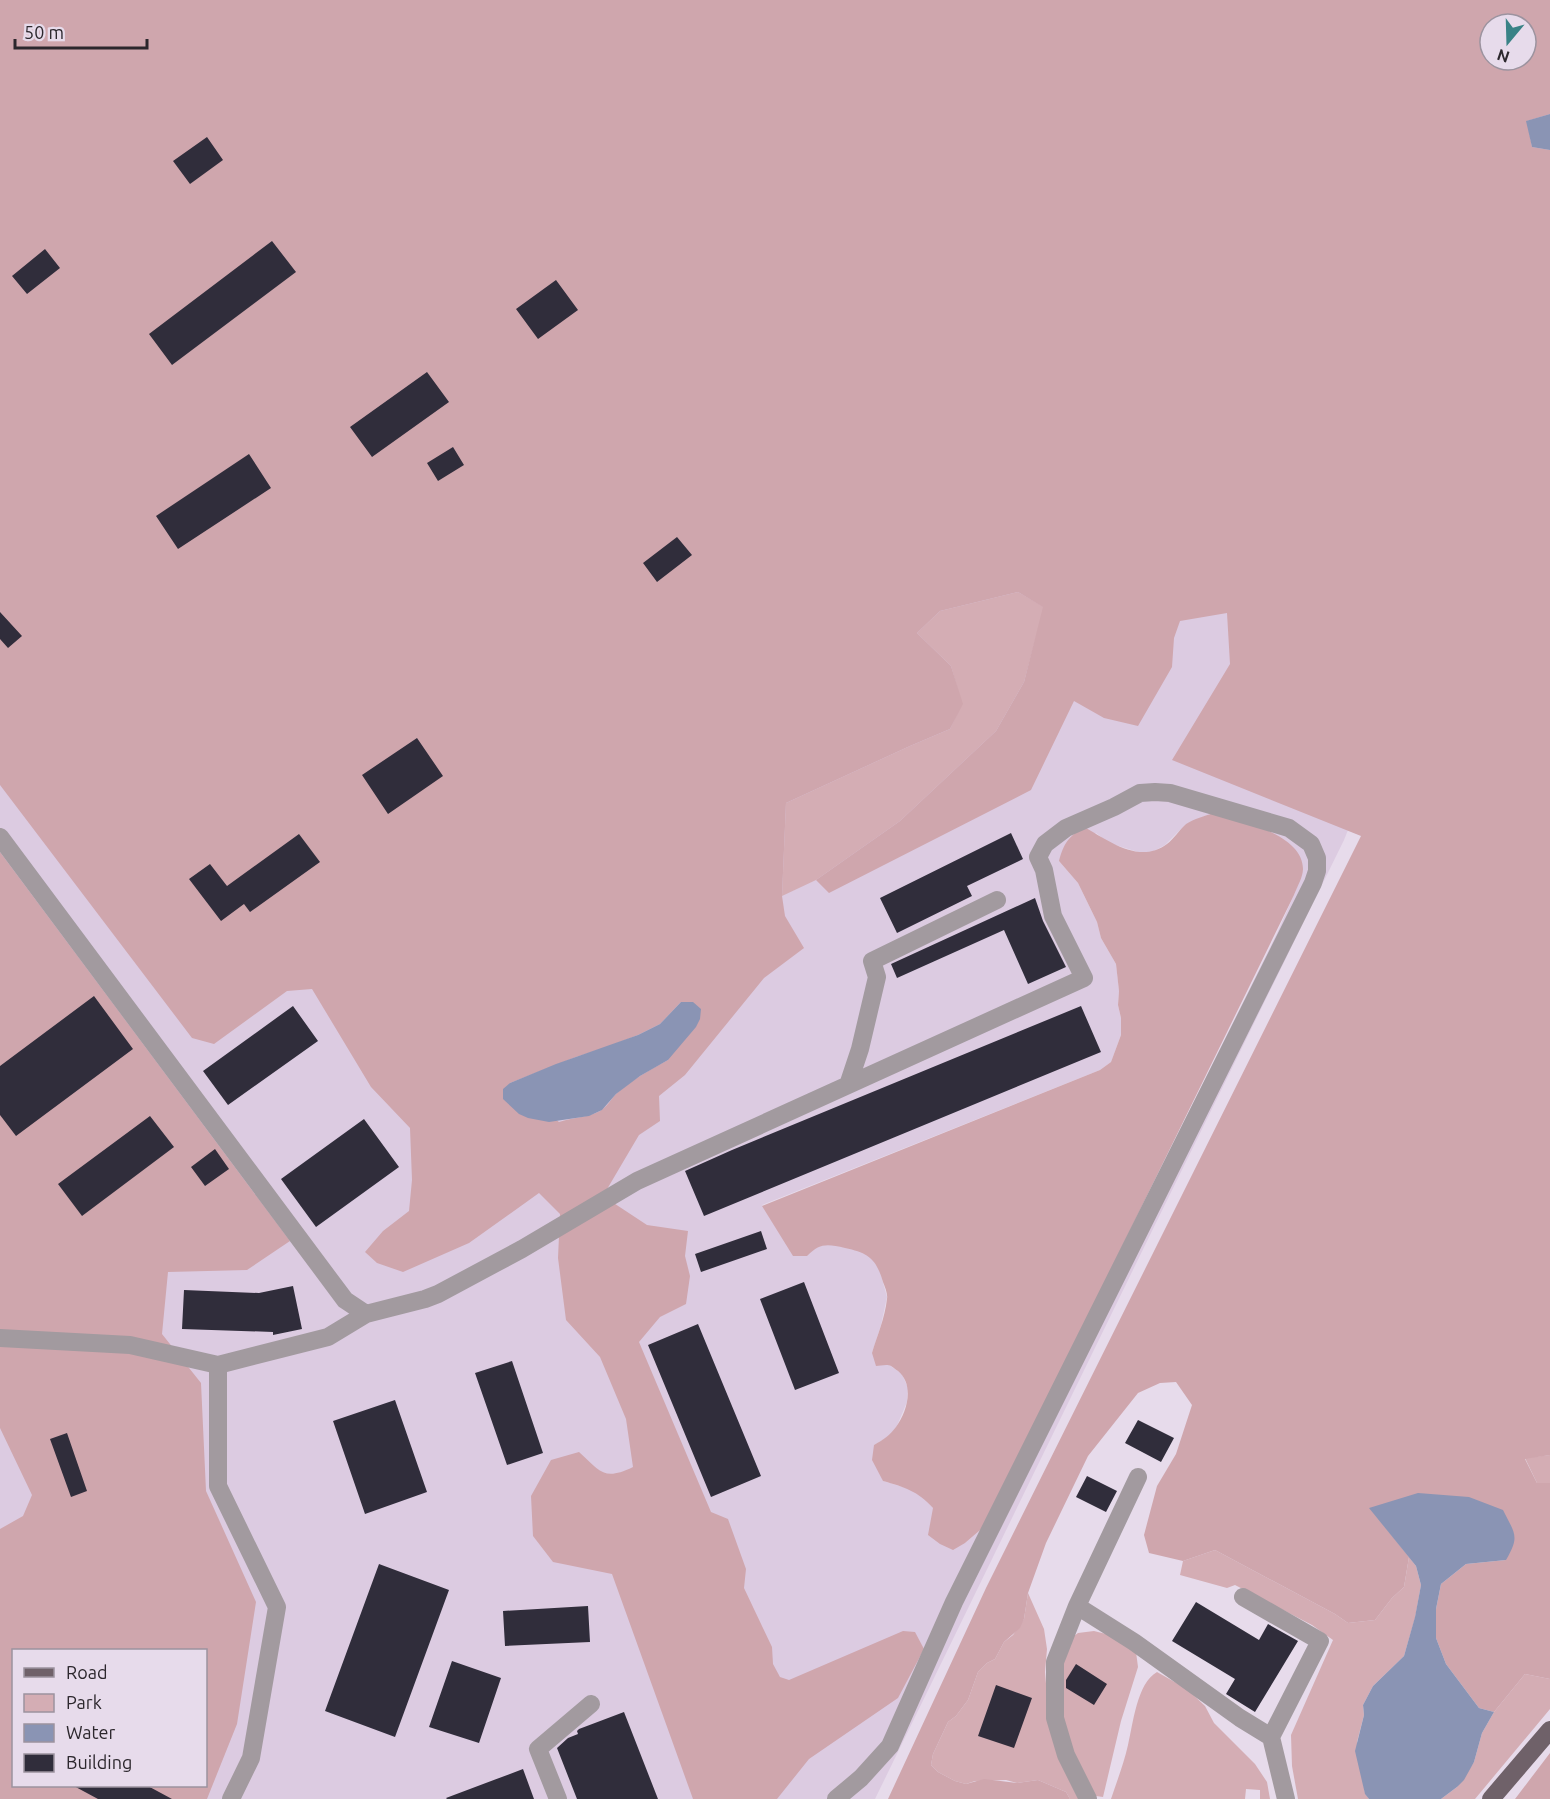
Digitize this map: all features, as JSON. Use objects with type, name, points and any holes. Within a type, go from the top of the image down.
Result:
[{"type":"main road","points":[[1491,1799],[1550,1730]]},
{"type":"lane","points":[[0,1338],[130,1346],[219,1365],[328,1337],[366,1314],[438,1294],[522,1249],[637,1181],[1084,978],[1053,916],[1044,870],[1038,857],[1045,844],[1066,828],[1140,793],[1155,792],[1170,793],[1289,828],[1311,844],[1317,858],[1317,871],[1313,883],[954,1602],[890,1746],[861,1778],[836,1799]]},
{"type":"lane","points":[[0,837],[345,1300],[366,1314]]},
{"type":"lane","points":[[848,1085],[860,1049],[877,977],[872,961],[997,900]]},
{"type":"lane","points":[[219,1365],[218,1486],[277,1607],[251,1758],[231,1799]]},
{"type":"lane","points":[[1088,1799],[1066,1755],[1054,1718],[1055,1662],[1077,1606],[1138,1477]]},
{"type":"lane","points":[[1243,1597],[1320,1641],[1271,1737],[1286,1799]]},
{"type":"lane","points":[[1077,1606],[1134,1642],[1240,1718],[1271,1737]]},
{"type":"lane","points":[[558,1799],[538,1749],[591,1704]]},
{"type":"shaded area","points":[[0,0],[1550,0],[1550,428],[1348,830],[875,1799],[0,1799]],"holes":[[[1213,813],[1303,870],[1277,933],[986,1525],[965,1543],[923,1497],[910,1489],[883,1481],[874,1445],[896,1428],[907,1402],[908,1388],[902,1374],[872,1353],[887,1297],[879,1268],[870,1256],[857,1250],[830,1244],[794,1256],[762,1205],[1100,1070],[1111,1062],[1121,1035],[1116,964],[1101,938],[1097,922],[1078,883],[1059,861],[1096,833],[1109,843],[1138,852],[1152,852],[1165,845],[1186,824]]]},
{"type":"shaded area","points":[[0,0],[1550,0],[1550,114],[1527,121],[1532,147],[1550,150],[1550,1455],[1525,1459],[1537,1483],[1550,1483],[1550,1679],[1525,1674],[1494,1712],[1479,1708],[1446,1664],[1436,1638],[1436,1609],[1441,1584],[1466,1564],[1506,1560],[1370,1508],[1409,1557],[1404,1587],[1375,1620],[1348,1623],[1215,1550],[1183,1561],[1149,1553],[1144,1535],[1157,1486],[1176,1454],[1192,1405],[1176,1382],[1160,1383],[1138,1393],[1088,1456],[1046,1543],[1028,1593],[1024,1619],[1020,1628],[1004,1642],[995,1659],[978,1672],[968,1700],[956,1716],[948,1722],[933,1754],[931,1765],[938,1772],[955,1781],[966,1784],[984,1779],[1017,1783],[1038,1780],[1066,1792],[1070,1799],[888,1799],[986,1588],[1361,836],[1172,760],[1230,664],[1227,613],[1180,621],[1174,638],[1172,667],[1138,726],[1104,718],[1074,701],[1031,790],[829,893],[816,880],[900,821],[996,731],[1024,682],[1043,607],[1018,592],[940,611],[917,633],[951,666],[963,704],[950,729],[786,803],[782,896],[785,916],[804,948],[764,978],[685,1075],[659,1096],[660,1121],[639,1135],[603,1196],[647,1225],[688,1231],[685,1256],[690,1276],[686,1304],[660,1317],[639,1342],[711,1512],[728,1519],[746,1569],[744,1588],[772,1647],[773,1664],[780,1677],[789,1680],[903,1631],[915,1632],[924,1649],[898,1698],[809,1759],[777,1799],[693,1799],[612,1574],[553,1562],[533,1536],[531,1496],[551,1460],[579,1452],[598,1469],[609,1474],[633,1467],[626,1419],[600,1357],[566,1320],[558,1258],[560,1214],[539,1193],[469,1243],[403,1272],[377,1263],[365,1252],[383,1231],[409,1211],[412,1180],[410,1128],[371,1087],[312,989],[287,991],[214,1044],[192,1038],[0,785]],"holes":[[[681,1002],[668,1060],[628,1084],[600,1111],[559,1122],[510,1083],[638,1035],[660,1024]]]},
{"type":"shaded area","points":[[1213,813],[1268,830],[1293,846],[1300,857],[1303,869],[1301,879],[986,1525],[953,1550],[928,1535],[933,1508],[922,1497],[910,1490],[883,1481],[872,1460],[874,1445],[896,1427],[908,1399],[903,1377],[889,1365],[876,1366],[872,1353],[883,1320],[887,1297],[877,1267],[865,1255],[833,1246],[820,1247],[807,1256],[793,1256],[762,1206],[1100,1070],[1111,1062],[1121,1035],[1116,964],[1101,938],[1097,922],[1078,883],[1059,861],[1063,850],[1070,837],[1084,827],[1124,848],[1146,852],[1156,850],[1170,842],[1186,824]]},
{"type":"shaded area","points":[[0,852],[290,1241],[247,1270],[168,1272],[162,1334],[201,1383],[206,1491],[256,1602],[237,1724],[207,1799],[0,1799],[0,1529],[23,1516],[32,1495],[0,1428]]},
{"type":"shaded area","points":[[1550,1753],[1550,1799],[1515,1799]]},
{"type":"green space","points":[[1018,592],[1044,607],[1024,682],[996,731],[900,821],[816,880],[782,896],[786,803],[950,729],[962,704],[951,666],[917,633],[940,611]]},
{"type":"green space","points":[[1550,1455],[1550,1483],[1537,1483],[1525,1458]]},
{"type":"green space","points":[[1215,1550],[1348,1623],[1375,1620],[1404,1587],[1409,1557],[1416,1566],[1421,1585],[1415,1618],[1404,1656],[1373,1686],[1363,1705],[1364,1715],[1357,1742],[1365,1793],[1369,1799],[1298,1799],[1292,1766],[1291,1735],[1333,1640],[1312,1625],[1235,1585],[1227,1588],[1180,1575],[1183,1561]]},
{"type":"green space","points":[[1028,1593],[1044,1629],[1047,1649],[1045,1672],[1050,1730],[1079,1799],[1070,1799],[1066,1792],[1038,1780],[1017,1783],[1006,1780],[975,1781],[966,1784],[938,1772],[931,1765],[933,1754],[948,1722],[956,1716],[968,1700],[978,1672],[995,1659],[1004,1642],[1013,1635],[1024,1619]]},
{"type":"green space","points":[[1094,1631],[1110,1635],[1136,1652],[1138,1667],[1121,1721],[1103,1797],[1096,1796],[1081,1770],[1064,1727],[1059,1698],[1066,1642],[1078,1633]]},
{"type":"green space","points":[[1157,1672],[1187,1689],[1205,1706],[1214,1723],[1255,1764],[1267,1782],[1270,1799],[1260,1799],[1260,1790],[1246,1789],[1245,1799],[1111,1799],[1128,1745],[1140,1694],[1150,1677]]},
{"type":"green space","points":[[1525,1674],[1550,1679],[1550,1709],[1475,1799],[1441,1799],[1457,1787],[1474,1762],[1482,1733],[1494,1712]]},
{"type":"water","points":[[1550,114],[1550,150],[1532,147],[1526,121]]},
{"type":"water","points":[[681,1002],[693,1002],[701,1009],[696,1027],[668,1060],[640,1076],[616,1094],[602,1110],[589,1116],[549,1122],[519,1114],[503,1099],[503,1089],[510,1083],[638,1035],[660,1024]]},
{"type":"water","points":[[1418,1493],[1469,1497],[1503,1510],[1513,1530],[1513,1545],[1506,1560],[1466,1564],[1441,1584],[1436,1609],[1436,1638],[1446,1664],[1479,1708],[1494,1712],[1482,1733],[1474,1762],[1464,1780],[1441,1799],[1369,1799],[1365,1794],[1355,1751],[1364,1715],[1363,1705],[1373,1686],[1404,1656],[1421,1585],[1416,1566],[1369,1508]]},
{"type":"building","points":[[207,137],[223,160],[190,184],[173,161]]},
{"type":"building","points":[[272,241],[296,272],[172,365],[149,334]]},
{"type":"building","points":[[45,249],[60,268],[27,294],[12,276]]},
{"type":"building","points":[[556,280],[578,310],[538,339],[516,309]]},
{"type":"building","points":[[427,372],[449,402],[372,457],[350,427]]},
{"type":"building","points":[[453,447],[464,465],[438,481],[427,463]]},
{"type":"building","points":[[249,454],[271,488],[178,549],[156,516]]},
{"type":"building","points":[[677,537],[692,555],[657,582],[643,563]]},
{"type":"building","points":[[0,612],[22,636],[8,648],[0,639]]},
{"type":"building","points":[[417,738],[443,776],[388,814],[362,775]]},
{"type":"building","points":[[1011,833],[1023,859],[967,886],[972,896],[897,933],[880,898]]},
{"type":"building","points":[[299,834],[320,862],[250,912],[244,904],[221,921],[189,879],[210,864],[227,886]]},
{"type":"building","points":[[1035,898],[1043,921],[1066,967],[1028,984],[1004,930],[897,978],[891,964]]},
{"type":"building","points":[[94,996],[133,1049],[16,1136],[0,1115],[0,1066]]},
{"type":"building","points":[[293,1006],[318,1041],[228,1105],[203,1071]]},
{"type":"building","points":[[1081,1006],[1101,1052],[704,1216],[685,1171]]},
{"type":"building","points":[[150,1116],[174,1147],[82,1216],[58,1184]]},
{"type":"building","points":[[364,1119],[399,1167],[316,1227],[281,1179]]},
{"type":"building","points":[[215,1149],[229,1169],[205,1186],[191,1167]]},
{"type":"building","points":[[761,1231],[767,1249],[701,1272],[695,1254]]},
{"type":"building","points":[[804,1282],[839,1373],[795,1390],[760,1299]]},
{"type":"building","points":[[293,1286],[302,1329],[273,1335],[273,1332],[182,1329],[184,1290],[259,1293]]},
{"type":"building","points":[[698,1324],[761,1476],[711,1497],[648,1345]]},
{"type":"building","points":[[512,1361],[543,1453],[507,1465],[475,1373]]},
{"type":"building","points":[[395,1400],[427,1492],[365,1514],[333,1421]]},
{"type":"building","points":[[1138,1420],[1174,1438],[1161,1462],[1125,1443]]},
{"type":"building","points":[[67,1433],[87,1491],[71,1497],[50,1439]]},
{"type":"building","points":[[1087,1476],[1117,1491],[1106,1512],[1076,1497]]},
{"type":"building","points":[[379,1564],[449,1590],[395,1737],[325,1711]]},
{"type":"building","points":[[1196,1602],[1259,1640],[1268,1624],[1298,1641],[1255,1712],[1226,1694],[1235,1679],[1172,1641]]},
{"type":"building","points":[[588,1606],[590,1642],[505,1646],[503,1611]]},
{"type":"building","points":[[452,1661],[501,1678],[479,1743],[429,1727]]},
{"type":"building","points":[[1076,1664],[1107,1684],[1094,1705],[1066,1688],[1066,1680]]},
{"type":"building","points":[[996,1685],[1032,1698],[1014,1748],[978,1736]]},
{"type":"building","points":[[624,1712],[658,1799],[577,1799],[557,1748],[568,1738],[578,1734],[579,1729]]},
{"type":"building","points":[[523,1769],[534,1799],[446,1798]]},
{"type":"building","points":[[76,1787],[150,1787],[172,1799],[98,1799]]}]
